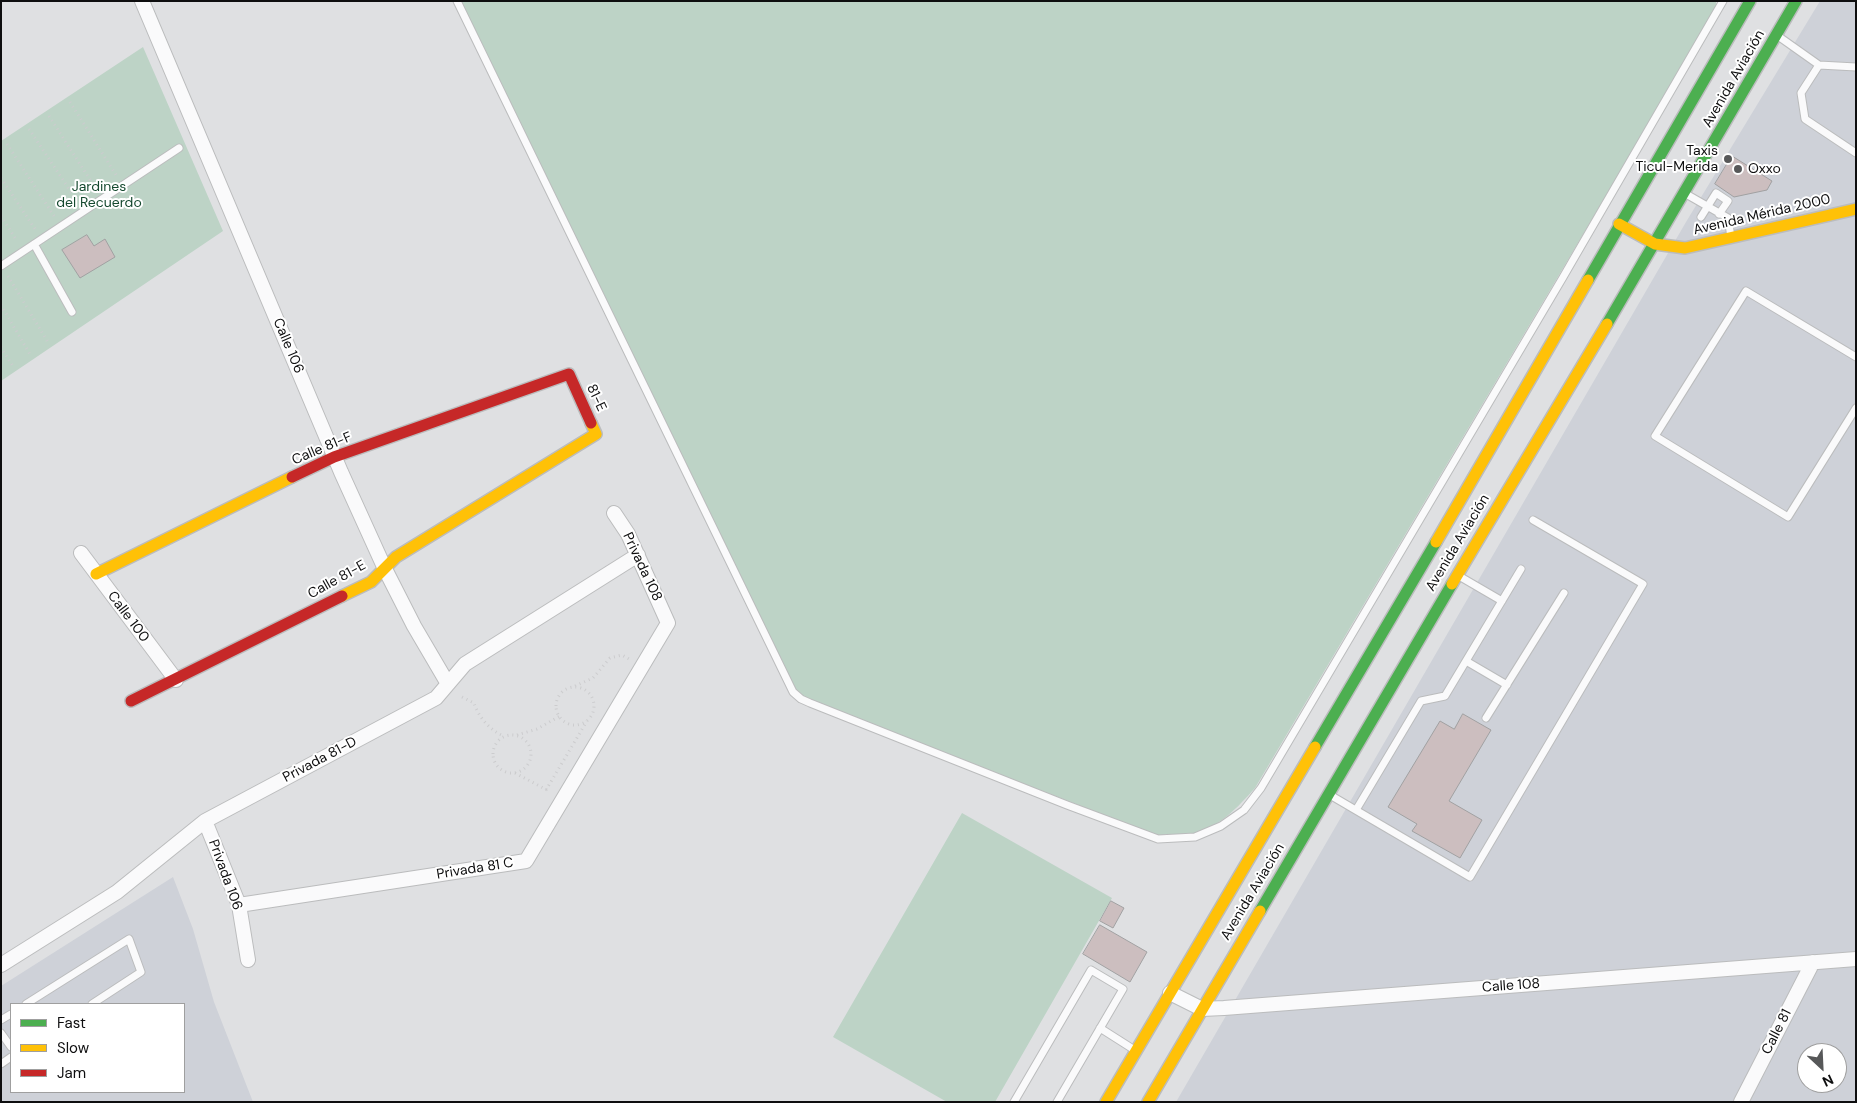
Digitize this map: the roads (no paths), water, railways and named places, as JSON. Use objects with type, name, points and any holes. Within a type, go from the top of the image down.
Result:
[{"type":"main road","name":"Avenida Aviación","points":[[1106,1102],[1453,513],[1750,1]]},
{"type":"main road","name":"Avenida Aviación","points":[[1148,1102],[1457,575],[1655,244],[1796,1]]},
{"type":"main road","name":"Avenida Mérida 2000","points":[[1619,224],[1655,244],[1685,248],[1856,209]]},
{"type":"main road","name":"Calle 81-F","points":[[96,574],[334,457],[568,374]]},
{"type":"main road","name":"81-E","points":[[568,374],[596,434]]},
{"type":"main road","name":"Calle 81-E","points":[[131,701],[371,582],[396,557],[596,434]]},
{"type":"street","name":"Calle 106","points":[[142,1],[334,457],[385,569],[414,626],[448,684]]},
{"type":"street","name":"Privada 108","points":[[614,513],[638,554],[668,622]]},
{"type":"street","name":"Calle 100","points":[[82,553],[176,680]]},
{"type":"street","name":"Privada 81-D","points":[[1,965],[117,892],[205,821],[436,698],[465,664],[638,554]]},
{"type":"street","name":"Privada 81 C","points":[[238,905],[526,861],[668,622]]},
{"type":"street","name":"Privada 106","points":[[205,821],[238,905],[248,960]]},
{"type":"street","name":"Calle 108","points":[[1202,1009],[1856,958]]},
{"type":"street","name":"Calle 81","points":[[1741,1102],[1812,962]]},
{"type":"street","points":[[1170,993],[1202,1009]]},
{"type":"lane","points":[[457,1],[793,692],[801,699],[810,703],[1158,839],[1195,837],[1222,826],[1244,810],[1262,788],[1562,279],[1723,1]]},
{"type":"lane","points":[[1777,35],[1819,65],[1856,67]]},
{"type":"lane","points":[[1819,65],[1801,93],[1805,119],[1856,154]]},
{"type":"lane","points":[[1,266],[179,148]]},
{"type":"lane","points":[[1685,193],[1728,218],[1732,237]]},
{"type":"lane","points":[[1701,217],[1716,193],[1728,201],[1720,214]]},
{"type":"lane","points":[[34,244],[72,312]]},
{"type":"lane","points":[[1856,357],[1746,291],[1655,436],[1788,518],[1856,408]]},
{"type":"lane","points":[[1328,794],[1470,877],[1643,584],[1533,520]]},
{"type":"lane","points":[[1356,810],[1421,701],[1445,696],[1522,569]]},
{"type":"lane","points":[[1457,575],[1502,601]]},
{"type":"lane","points":[[1486,718],[1564,593]]},
{"type":"lane","points":[[1466,661],[1507,685]]},
{"type":"lane","points":[[28,1003],[129,939],[141,972],[94,1003]]},
{"type":"lane","points":[[1014,1102],[1091,970],[1123,989],[1057,1102]]},
{"type":"lane","points":[[1100,1028],[1136,1050]]},
{"type":"lane","points":[[1,1033],[10,1046]]},
{"type":"place","name":"Taxis Ticul-Merida","points":[[1728,159]]},
{"type":"place","name":"Oxxo","points":[[1738,169]]},
{"type":"park label","name":"Jardines del Recuerdo","points":[[99,196]]}]
